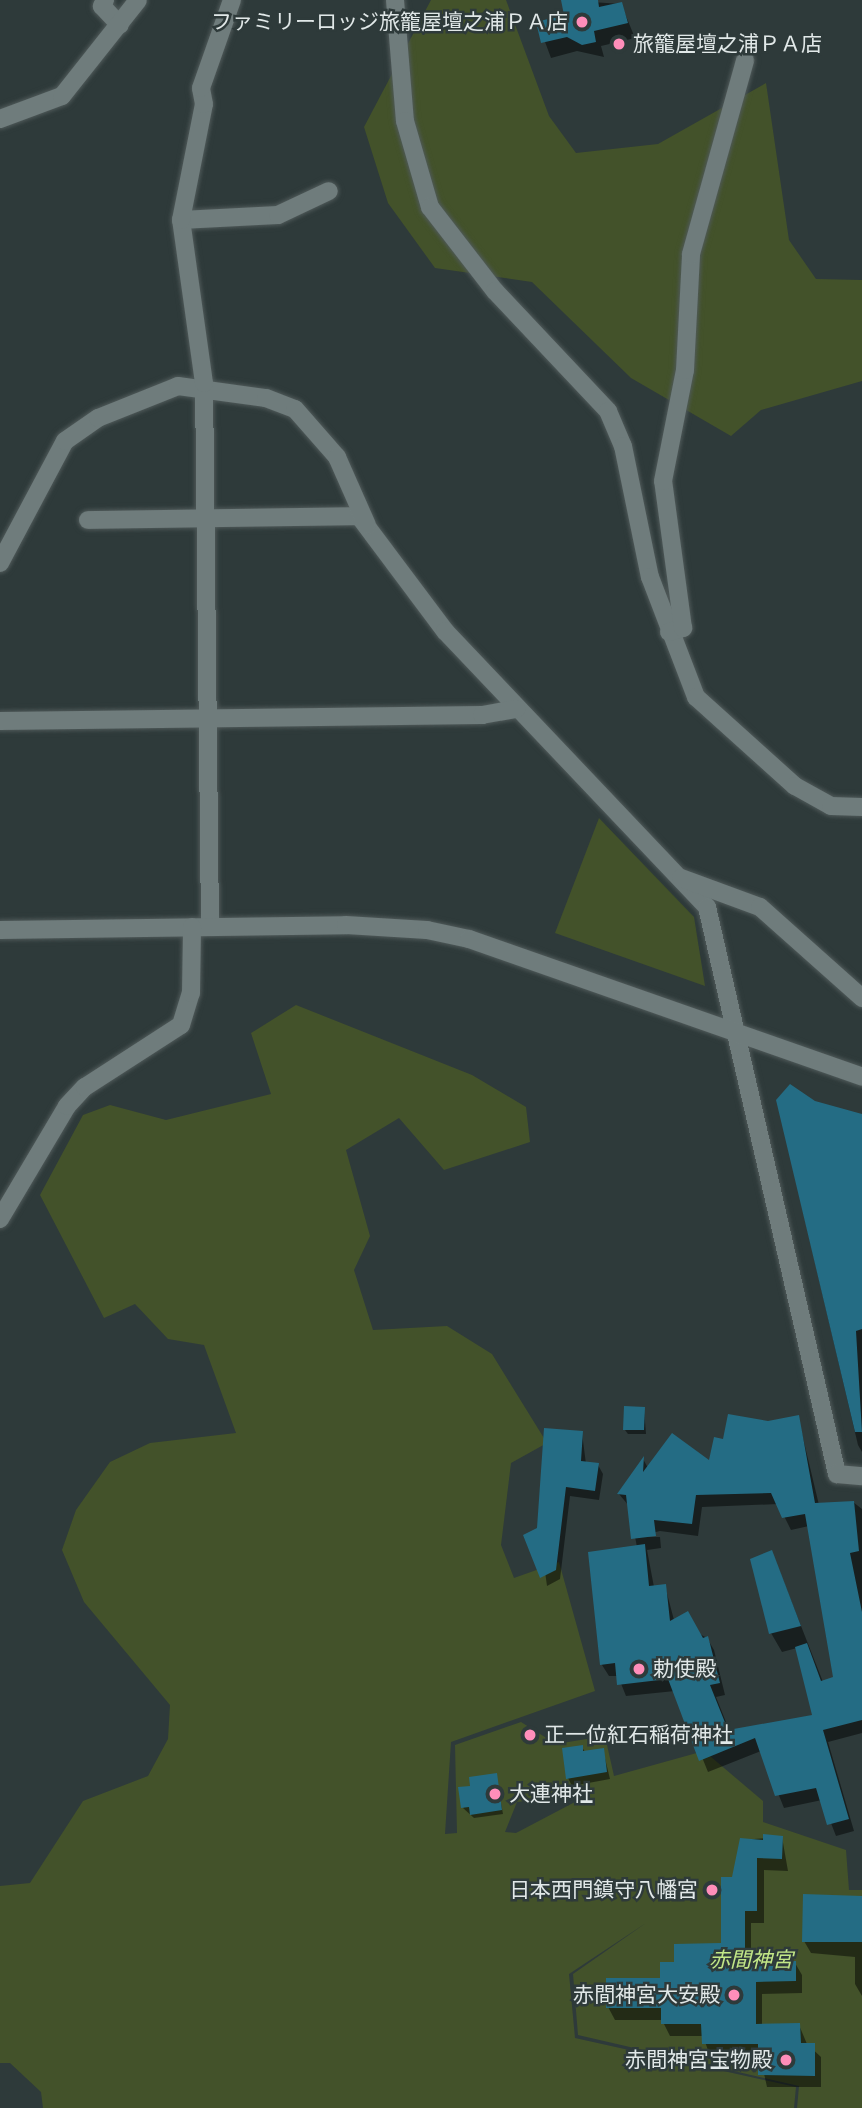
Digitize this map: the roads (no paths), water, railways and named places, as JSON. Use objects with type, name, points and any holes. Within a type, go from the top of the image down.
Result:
[{"type":"street","points":[[104,0],[102,6],[120,25]]},
{"type":"street","points":[[0,119],[62,96],[138,0]]},
{"type":"street","points":[[0,1219],[85,1087],[181,1025],[191,993],[201,927],[206,718],[204,392],[181,219],[204,104],[201,88],[232,0]]},
{"type":"street","points":[[395,0],[405,121],[430,207],[495,291],[608,411],[623,446],[650,577],[669,632],[702,706],[795,786],[831,806],[862,807]]},
{"type":"street","points":[[669,632],[683,628],[663,481],[685,370],[691,254],[745,60]]},
{"type":"street","points":[[181,219],[278,215],[329,191]]},
{"type":"street","points":[[0,563],[28,520],[57,451],[75,432],[178,386],[204,392],[266,398],[302,414],[355,485],[368,528]]},
{"type":"street","points":[[88,520],[359,516],[445,631],[516,709],[707,907],[837,1474],[862,1476]]},
{"type":"street","points":[[0,721],[482,715],[516,709]]},
{"type":"street","points":[[678,877],[760,907],[862,998]]},
{"type":"street","points":[[0,930],[391,925],[469,939],[862,1077]]},
{"type":"place","name":"ファミリーロッジ旅籠屋壇之浦ＰＡ店","points":[[582,22]]},
{"type":"place","name":"旅籠屋壇之浦ＰＡ店","points":[[619,44]]},
{"type":"place","name":"勅使殿","points":[[639,1669]]},
{"type":"place","name":"正一位紅石稲荷神社","points":[[530,1735]]},
{"type":"place","name":"大連神社","points":[[495,1794]]},
{"type":"place","name":"日本西門鎮守八幡宮","points":[[712,1890]]},
{"type":"place","name":"赤間神宮大安殿","points":[[734,1995]]},
{"type":"place","name":"赤間神宮宝物殿","points":[[786,2060]]},
{"type":"park label","name":"赤間神宮","points":[[751,1960]]}]
